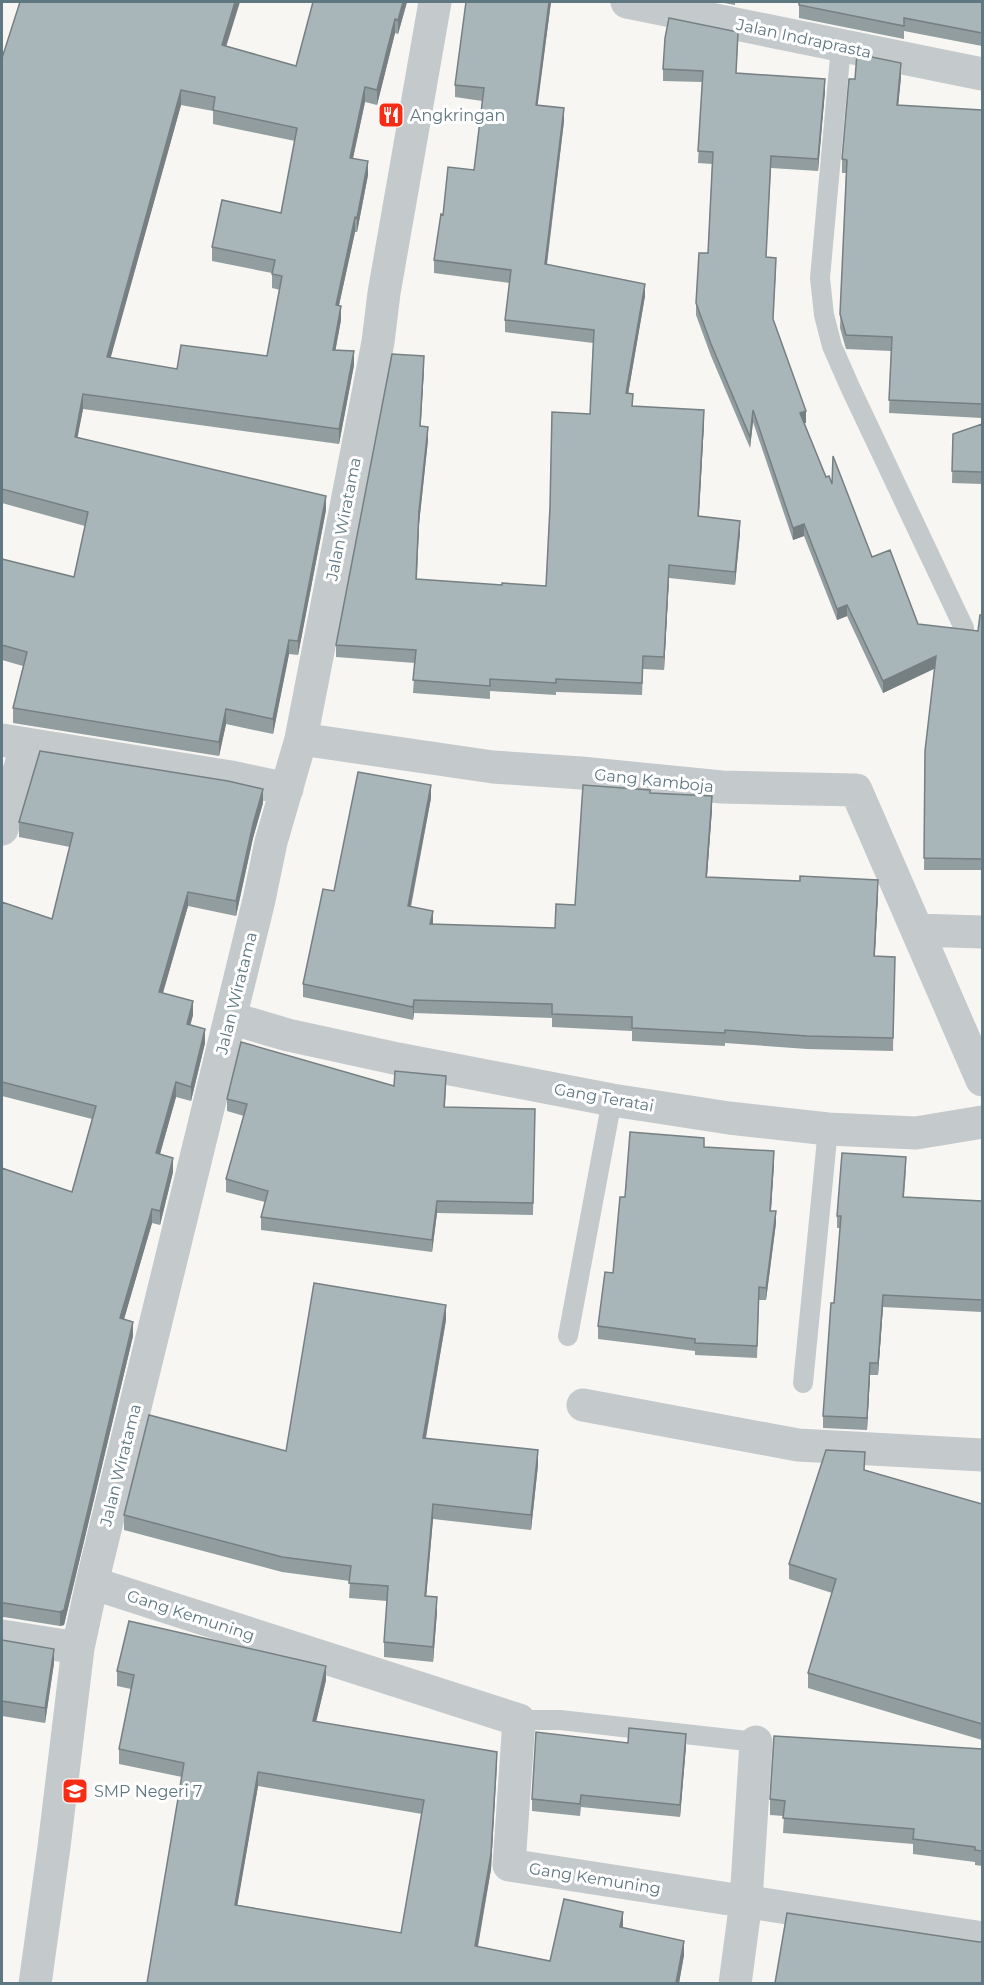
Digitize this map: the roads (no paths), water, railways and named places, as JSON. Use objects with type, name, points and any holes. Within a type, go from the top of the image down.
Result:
[{"type":"street","name":"Jalan Wiratama","points":[[35,1983],[56,1836],[78,1648],[271,842],[301,739],[378,342],[384,293],[435,2]]},
{"type":"street","name":"Jalan Indraprasta","points":[[627,2],[982,74]]},
{"type":"street","name":"Gang Kamboja","points":[[301,739],[493,767],[722,787],[856,790],[982,1080]]},
{"type":"street","points":[[2,830],[14,742],[231,777],[287,789]]},
{"type":"street","points":[[917,930],[982,932]]},
{"type":"street","name":"Gang Teratai","points":[[230,1018],[288,1035],[354,1050],[612,1100],[729,1118],[828,1129],[916,1133],[982,1122]]},
{"type":"street","points":[[583,1405],[798,1445],[982,1455]]},
{"type":"street","name":"Gang Kemuning","points":[[92,1583],[519,1720],[509,1864],[982,1938]]},
{"type":"street","points":[[2,1636],[78,1648]]},
{"type":"street","points":[[735,1983],[746,1901],[756,1742]]},
{"type":"lane","points":[[841,46],[820,278],[824,315],[832,346],[849,387],[964,628]]},
{"type":"lane","points":[[568,1336],[612,1100]]},
{"type":"lane","points":[[803,1383],[828,1129]]},
{"type":"lane","points":[[519,1720],[560,1720],[756,1742]]},
{"type":"place","name":"Angkringan","points":[[391,115]]},
{"type":"place","name":"SMP Negeri 7","points":[[75,1791]]}]
